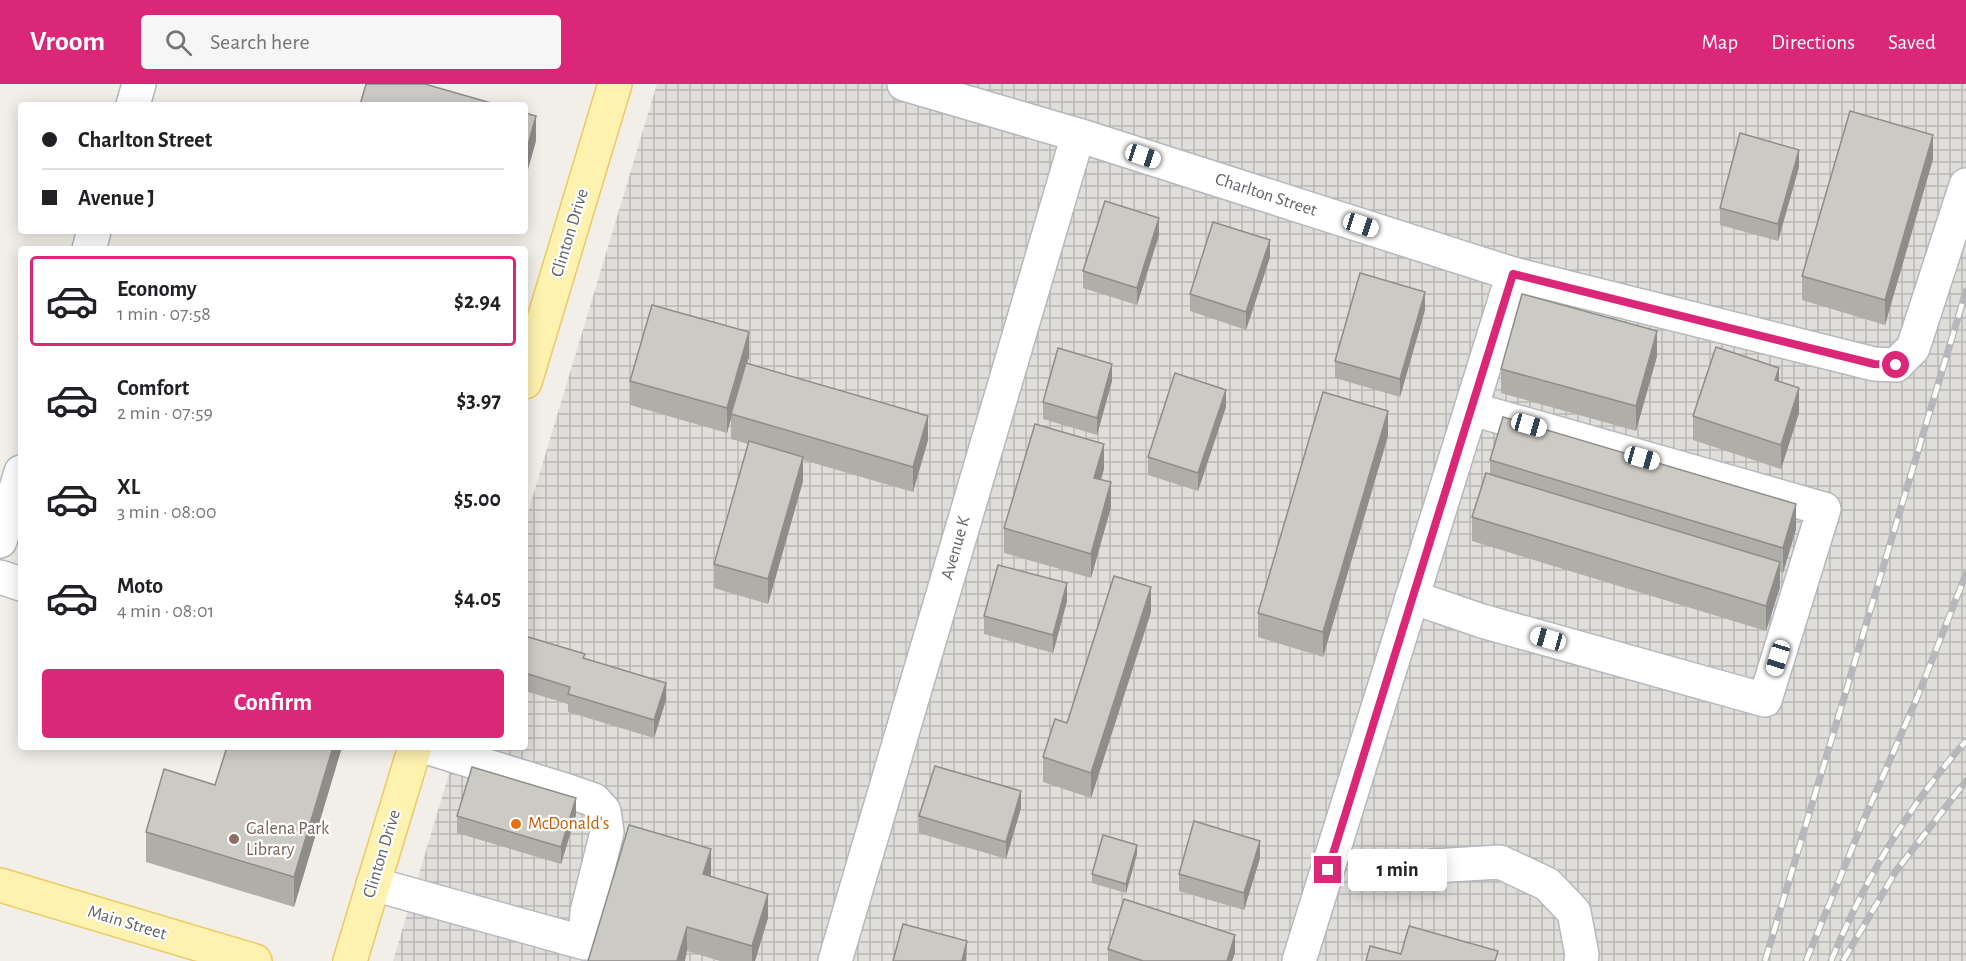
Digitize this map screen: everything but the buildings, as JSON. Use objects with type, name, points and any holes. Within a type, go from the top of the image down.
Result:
[{"type":"main road","name":"Clinton Drive","points":[[528,372],[615,84]]},
{"type":"main road","name":"Clinton Drive","points":[[350,961],[414,750]]},
{"type":"main road","name":"Main Street","points":[[0,885],[255,961]]},
{"type":"street","points":[[133,102],[139,84]]},
{"type":"street","name":"Charlton Street","points":[[904,84],[1078,135],[1513,274],[1874,364],[1896,365],[1913,348],[1966,185]]},
{"type":"street","name":"Avenue K","points":[[835,961],[1078,135]]},
{"type":"street","points":[[1299,961],[1513,274]]},
{"type":"street","points":[[1412,597],[1482,621],[1765,700],[1824,509],[1472,409]]},
{"type":"street","points":[[0,540],[18,481]]},
{"type":"street","points":[[0,577],[18,583]]},
{"type":"street","points":[[373,884],[582,952],[587,912],[607,832],[604,811],[594,800],[568,790],[436,750]]},
{"type":"street","points":[[1433,866],[1500,862],[1547,884],[1574,912],[1582,955],[1581,961]]},
{"type":"shaded area","points":[[657,84],[1966,84],[1966,961],[393,961],[456,750],[528,750],[528,512]]},
{"type":"railway","points":[[1765,961],[1966,291]]},
{"type":"railway","points":[[1806,961],[1917,698],[1966,574]]},
{"type":"railway","points":[[1831,961],[1858,902],[1889,845],[1925,792],[1966,741]]},
{"type":"railway","points":[[1843,961],[1896,871],[1966,781]]},
{"type":"place","name":"McDonald's","points":[[516,824]]},
{"type":"place","name":"Galena Park Library","points":[[234,839]]},
{"type":"route","points":[[1328,870],[1513,274],[1874,364],[1896,365]]}]
